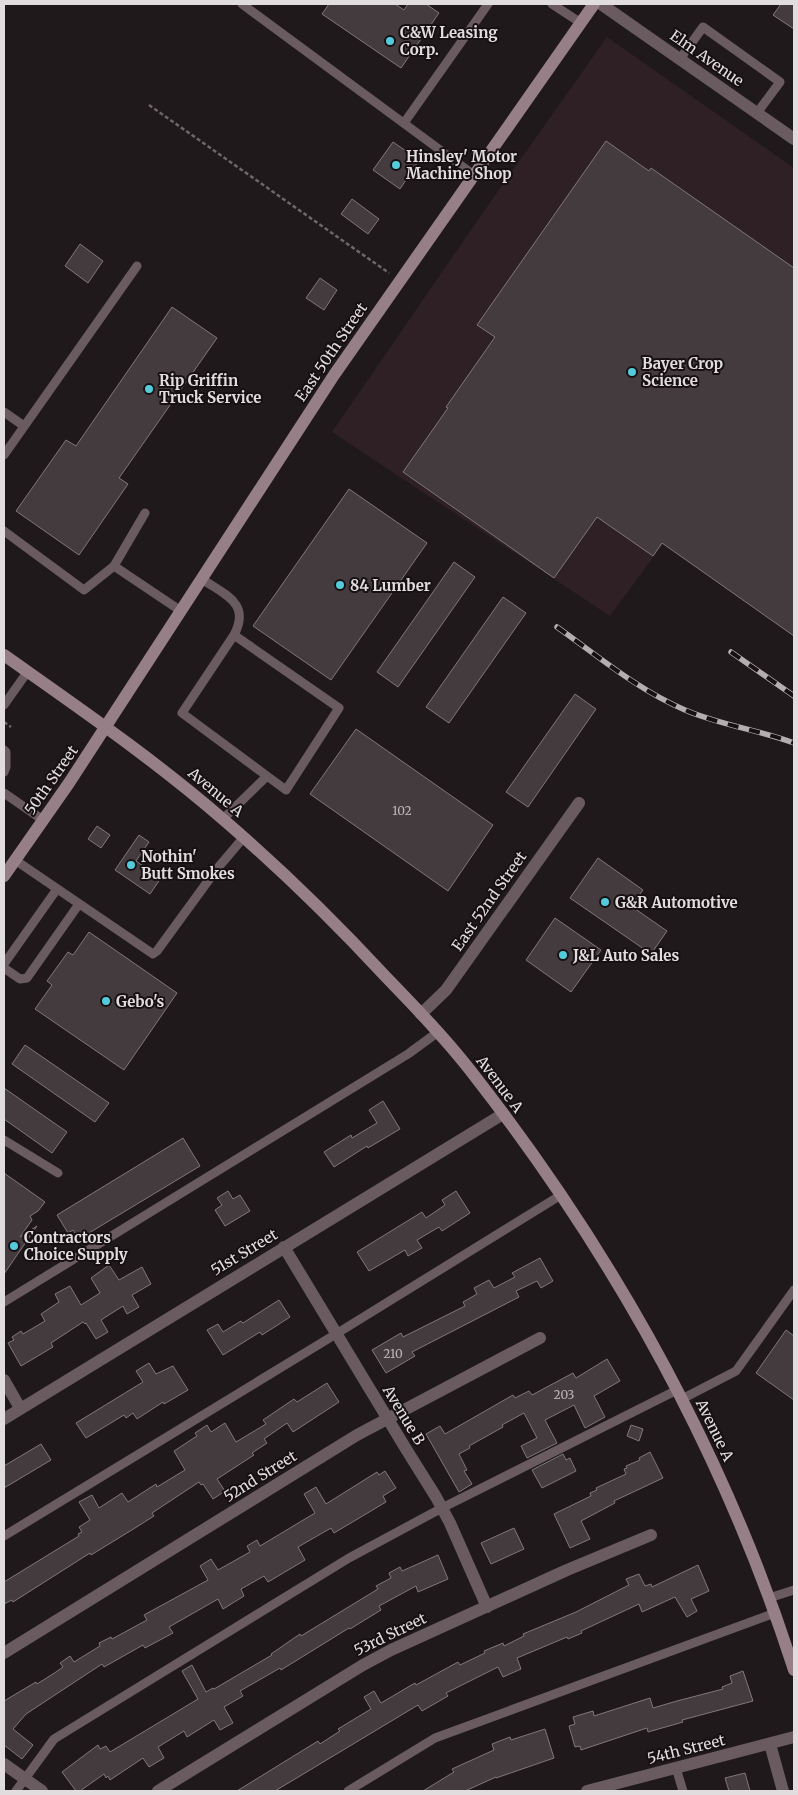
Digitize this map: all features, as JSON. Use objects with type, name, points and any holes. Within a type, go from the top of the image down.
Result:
[{"type":"main road","name":"East 50th Street","points":[[106,727],[334,375],[594,4]]},
{"type":"main road","name":"Avenue A","points":[[4,655],[106,727],[168,774],[244,837],[319,908],[438,1032],[469,1069],[561,1195],[612,1274],[680,1394],[732,1505],[775,1613],[794,1670]]},
{"type":"main road","name":"50th Street","points":[[4,876],[70,783],[106,727]]},
{"type":"street","name":"Elm Avenue","points":[[601,4],[794,139]]},
{"type":"street","name":"East 52nd Street","points":[[421,1014],[446,990],[579,803]]},
{"type":"street","name":"51st Street","points":[[4,1418],[503,1114]]},
{"type":"street","name":"Avenue B","points":[[284,1246],[442,1508],[487,1607]]},
{"type":"street","name":"52nd Street","points":[[4,1652],[357,1435],[540,1338]]},
{"type":"street","points":[[4,1380],[20,1408]]},
{"type":"street","name":"53rd Street","points":[[158,1791],[363,1665],[391,1650],[568,1570],[651,1535]]},
{"type":"street","name":"54th Street","points":[[586,1791],[794,1738]]},
{"type":"street","points":[[770,1744],[784,1791]]},
{"type":"street","points":[[4,1764],[42,1791]]},
{"type":"lane","points":[[242,4],[474,175]]},
{"type":"lane","points":[[404,123],[488,4]]},
{"type":"lane","points":[[552,4],[581,23]]},
{"type":"lane","points":[[680,59],[703,27],[780,82],[757,113]]},
{"type":"lane","points":[[4,455],[137,266]]},
{"type":"lane","points":[[4,412],[24,426]]},
{"type":"lane","points":[[4,531],[84,590],[114,566],[145,513]]},
{"type":"lane","points":[[114,566],[181,611]]},
{"type":"lane","points":[[202,579],[234,602],[240,614],[240,619],[234,635],[182,713],[286,790],[339,708],[234,635]]},
{"type":"lane","points":[[4,705],[28,671]]},
{"type":"lane","points":[[4,750],[6,752],[6,768],[4,772]]},
{"type":"lane","points":[[223,819],[267,776]]},
{"type":"lane","points":[[4,792],[43,820]]},
{"type":"lane","points":[[16,860],[152,954],[157,951],[216,870],[244,837]]},
{"type":"lane","points":[[57,889],[4,966],[20,979],[27,978],[79,904]]},
{"type":"lane","points":[[4,1302],[408,1054],[438,1032]]},
{"type":"lane","points":[[4,1140],[58,1173]]},
{"type":"lane","points":[[4,1536],[561,1195]]},
{"type":"lane","points":[[16,1791],[54,1739],[349,1558],[442,1508],[680,1394],[736,1371],[794,1290]]},
{"type":"lane","points":[[769,1598],[794,1590]]},
{"type":"lane","points":[[348,1791],[435,1738],[775,1613]]},
{"type":"lane","points":[[676,1768],[683,1791]]},
{"type":"path","points":[[148,104],[400,280]]},
{"type":"path","points":[[4,722],[11,727]]},
{"type":"shaded area","name":"Bayer Crop Science","points":[[607,37],[794,168],[794,632],[666,540],[610,616],[332,432],[484,211]]},
{"type":"building","name":"C&W Leasing Corp.","points":[[329,4],[395,4],[404,10],[408,4],[426,4],[439,13],[401,68],[322,14]]},
{"type":"building","points":[[781,4],[794,4],[794,29],[773,15]]},
{"type":"building","name":"Bayer Crop Science","points":[[606,141],[649,171],[651,168],[794,268],[794,636],[662,543],[653,556],[597,517],[554,578],[403,472],[495,337],[477,325]]},
{"type":"building","name":"Hinsley' Motor Machine Shop","points":[[393,142],[419,160],[400,189],[373,170]]},
{"type":"building","points":[[352,199],[379,219],[368,234],[341,214]]},
{"type":"building","points":[[80,244],[103,261],[88,283],[65,266]]},
{"type":"building","points":[[320,278],[337,290],[324,310],[306,298]]},
{"type":"building","name":"Rip Griffin Truck Service","points":[[172,307],[217,338],[119,478],[128,484],[79,555],[16,511],[66,440],[76,446]]},
{"type":"building","name":"84 Lumber","points":[[349,489],[427,543],[331,680],[253,626]]},
{"type":"building","name":"84 Lumber","points":[[454,562],[475,577],[398,687],[377,672]]},
{"type":"building","points":[[503,597],[526,613],[449,723],[426,707]]},
{"type":"building","points":[[575,694],[596,709],[528,807],[506,792]]},
{"type":"building","points":[[356,729],[493,825],[448,891],[310,794]]},
{"type":"building","points":[[97,826],[110,835],[101,848],[88,839]]},
{"type":"building","name":"Nothin' Butt Smokes","points":[[139,835],[149,842],[136,861],[161,878],[150,894],[115,870]]},
{"type":"building","name":"G&R Automotive","points":[[598,858],[643,890],[631,906],[667,931],[651,954],[570,898]]},
{"type":"building","name":"J&L Auto Sales","points":[[555,918],[601,950],[571,992],[526,960]]},
{"type":"building","name":"Gebo's","points":[[89,932],[177,993],[124,1070],[35,1009],[52,985],[47,981],[68,952],[73,955]]},
{"type":"building","points":[[25,1045],[109,1103],[95,1122],[12,1064]]},
{"type":"building","points":[[4,1088],[67,1132],[52,1153],[4,1119]]},
{"type":"building","points":[[383,1101],[400,1129],[368,1148],[367,1146],[334,1167],[324,1152],[351,1135],[352,1138],[377,1123],[369,1110]]},
{"type":"building","points":[[183,1138],[200,1166],[79,1239],[73,1230],[68,1233],[57,1215]]},
{"type":"building","name":"Contractors Choice Supply","points":[[4,1173],[45,1202],[38,1211],[30,1216],[32,1220],[20,1237],[37,1226],[4,1274]]},
{"type":"building","points":[[228,1191],[233,1199],[240,1195],[250,1211],[225,1226],[215,1210],[222,1205],[217,1198]]},
{"type":"building","points":[[456,1191],[470,1213],[442,1231],[439,1227],[417,1240],[422,1248],[408,1256],[405,1250],[369,1271],[357,1252],[422,1212],[426,1218],[445,1205],[442,1200]]},
{"type":"building","points":[[540,1258],[553,1281],[541,1288],[537,1281],[516,1291],[519,1297],[412,1352],[415,1356],[386,1373],[372,1350],[401,1333],[403,1337],[465,1306],[463,1302],[477,1294],[474,1288],[489,1280],[494,1288],[515,1277],[512,1273]]},
{"type":"building","points":[[109,1265],[119,1280],[142,1267],[151,1284],[132,1295],[139,1307],[127,1314],[123,1306],[101,1320],[108,1332],[96,1339],[86,1323],[83,1322],[51,1343],[53,1347],[21,1366],[8,1343],[14,1340],[12,1337],[21,1331],[23,1334],[45,1321],[41,1314],[59,1302],[55,1294],[70,1286],[81,1305],[100,1293],[91,1278]]},
{"type":"building","points":[[279,1300],[290,1317],[262,1335],[260,1332],[223,1355],[207,1330],[218,1324],[223,1332],[241,1321],[243,1323]]},
{"type":"building","points":[[786,1330],[794,1336],[794,1400],[756,1373]]},
{"type":"building","points":[[607,1359],[620,1381],[594,1396],[605,1417],[585,1428],[574,1405],[545,1420],[557,1443],[527,1458],[521,1446],[537,1438],[524,1413],[502,1425],[503,1427],[469,1446],[470,1448],[459,1454],[467,1470],[464,1471],[472,1484],[459,1492],[426,1434],[440,1426],[445,1434],[513,1395],[515,1398],[529,1391],[532,1395],[573,1373],[576,1378]]},
{"type":"building","points":[[149,1363],[156,1374],[173,1366],[188,1390],[164,1404],[163,1402],[137,1419],[133,1413],[126,1418],[124,1415],[86,1438],[76,1423],[143,1382],[136,1371]]},
{"type":"building","points":[[327,1383],[339,1402],[293,1432],[287,1423],[264,1439],[267,1443],[252,1453],[254,1455],[217,1479],[225,1491],[213,1499],[203,1484],[201,1485],[199,1482],[152,1513],[154,1516],[135,1528],[91,1555],[90,1553],[13,1602],[12,1600],[4,1604],[4,1582],[79,1536],[78,1534],[82,1532],[79,1527],[90,1520],[79,1502],[92,1495],[99,1508],[122,1493],[128,1502],[156,1484],[157,1487],[185,1470],[174,1451],[197,1436],[195,1433],[207,1425],[211,1432],[225,1423],[236,1442],[266,1424],[263,1420],[294,1399],[297,1402]]},
{"type":"building","points":[[631,1425],[643,1429],[639,1441],[627,1436]]},
{"type":"building","points":[[41,1444],[51,1460],[4,1488],[4,1466]]},
{"type":"building","points":[[650,1452],[663,1478],[614,1501],[615,1503],[581,1521],[590,1539],[570,1548],[554,1514],[591,1496],[590,1493],[597,1490],[596,1488],[626,1474],[624,1469],[627,1468],[626,1466],[640,1460],[639,1458]]},
{"type":"building","points":[[563,1454],[566,1460],[570,1458],[576,1471],[542,1488],[532,1470]]},
{"type":"building","points":[[385,1471],[396,1488],[383,1496],[386,1502],[334,1533],[331,1528],[298,1547],[305,1560],[268,1582],[264,1576],[241,1589],[244,1596],[223,1609],[218,1599],[169,1627],[173,1633],[145,1648],[143,1645],[104,1667],[102,1664],[26,1714],[13,1729],[33,1745],[22,1759],[4,1745],[4,1701],[56,1672],[63,1667],[60,1663],[70,1656],[74,1662],[100,1646],[99,1643],[111,1637],[112,1639],[147,1620],[144,1615],[208,1580],[200,1566],[211,1559],[218,1570],[250,1552],[247,1546],[257,1540],[260,1546],[315,1513],[304,1494],[316,1487],[326,1504],[377,1472],[379,1475]]},
{"type":"building","points":[[514,1528],[524,1549],[491,1564],[481,1543]]},
{"type":"building","points":[[438,1555],[448,1579],[418,1592],[416,1586],[379,1606],[381,1610],[350,1629],[281,1670],[280,1668],[240,1691],[243,1696],[224,1707],[233,1723],[220,1730],[214,1720],[187,1737],[184,1731],[158,1747],[164,1758],[149,1767],[143,1758],[110,1780],[104,1774],[80,1791],[76,1791],[62,1772],[98,1745],[100,1749],[106,1746],[110,1752],[198,1699],[182,1671],[192,1665],[206,1692],[214,1689],[272,1655],[300,1634],[301,1636],[378,1589],[376,1586],[391,1578],[389,1573],[400,1567],[402,1571]]},
{"type":"building","points":[[698,1565],[709,1591],[691,1599],[697,1611],[687,1617],[675,1597],[642,1612],[639,1604],[581,1631],[582,1633],[568,1639],[567,1637],[517,1658],[521,1669],[503,1677],[498,1667],[446,1693],[448,1696],[422,1711],[418,1705],[275,1791],[237,1791],[318,1741],[320,1744],[340,1731],[338,1729],[371,1709],[364,1697],[374,1691],[381,1703],[415,1683],[416,1685],[458,1662],[460,1665],[485,1653],[484,1651],[503,1643],[504,1646],[524,1636],[523,1634],[576,1612],[629,1585],[626,1579],[639,1574],[645,1586],[651,1584],[652,1587]]},
{"type":"building","points":[[743,1671],[753,1701],[682,1720],[683,1722],[648,1732],[647,1728],[581,1750],[580,1746],[575,1747],[569,1726],[575,1724],[573,1717],[593,1711],[594,1716],[650,1698],[653,1708],[723,1689],[722,1687],[732,1683],[730,1676]]},
{"type":"building","points":[[545,1729],[554,1758],[496,1777],[465,1791],[423,1791],[454,1772],[452,1769],[494,1750],[492,1744],[510,1737],[511,1740]]},
{"type":"building","points":[[745,1773],[750,1791],[729,1791],[725,1778]]},
{"type":"railway","points":[[557,627],[619,672],[668,702],[712,720],[794,743]]},
{"type":"railway","points":[[731,652],[794,696]]},
{"type":"place","name":"C&W Leasing Corp.","points":[[390,41]]},
{"type":"place","name":"Hinsley' Motor Machine Shop","points":[[396,165]]},
{"type":"place","name":"Bayer Crop Science","points":[[632,372]]},
{"type":"place","name":"Rip Griffin Truck Service","points":[[149,389]]},
{"type":"place","name":"84 Lumber","points":[[340,585]]},
{"type":"place","name":"Nothin' Butt Smokes","points":[[131,865]]},
{"type":"place","name":"G&R Automotive","points":[[605,902]]},
{"type":"place","name":"J&L Auto Sales","points":[[563,955]]},
{"type":"place","name":"Gebo's","points":[[106,1001]]},
{"type":"place","name":"Contractors Choice Supply","points":[[14,1246]]}]
